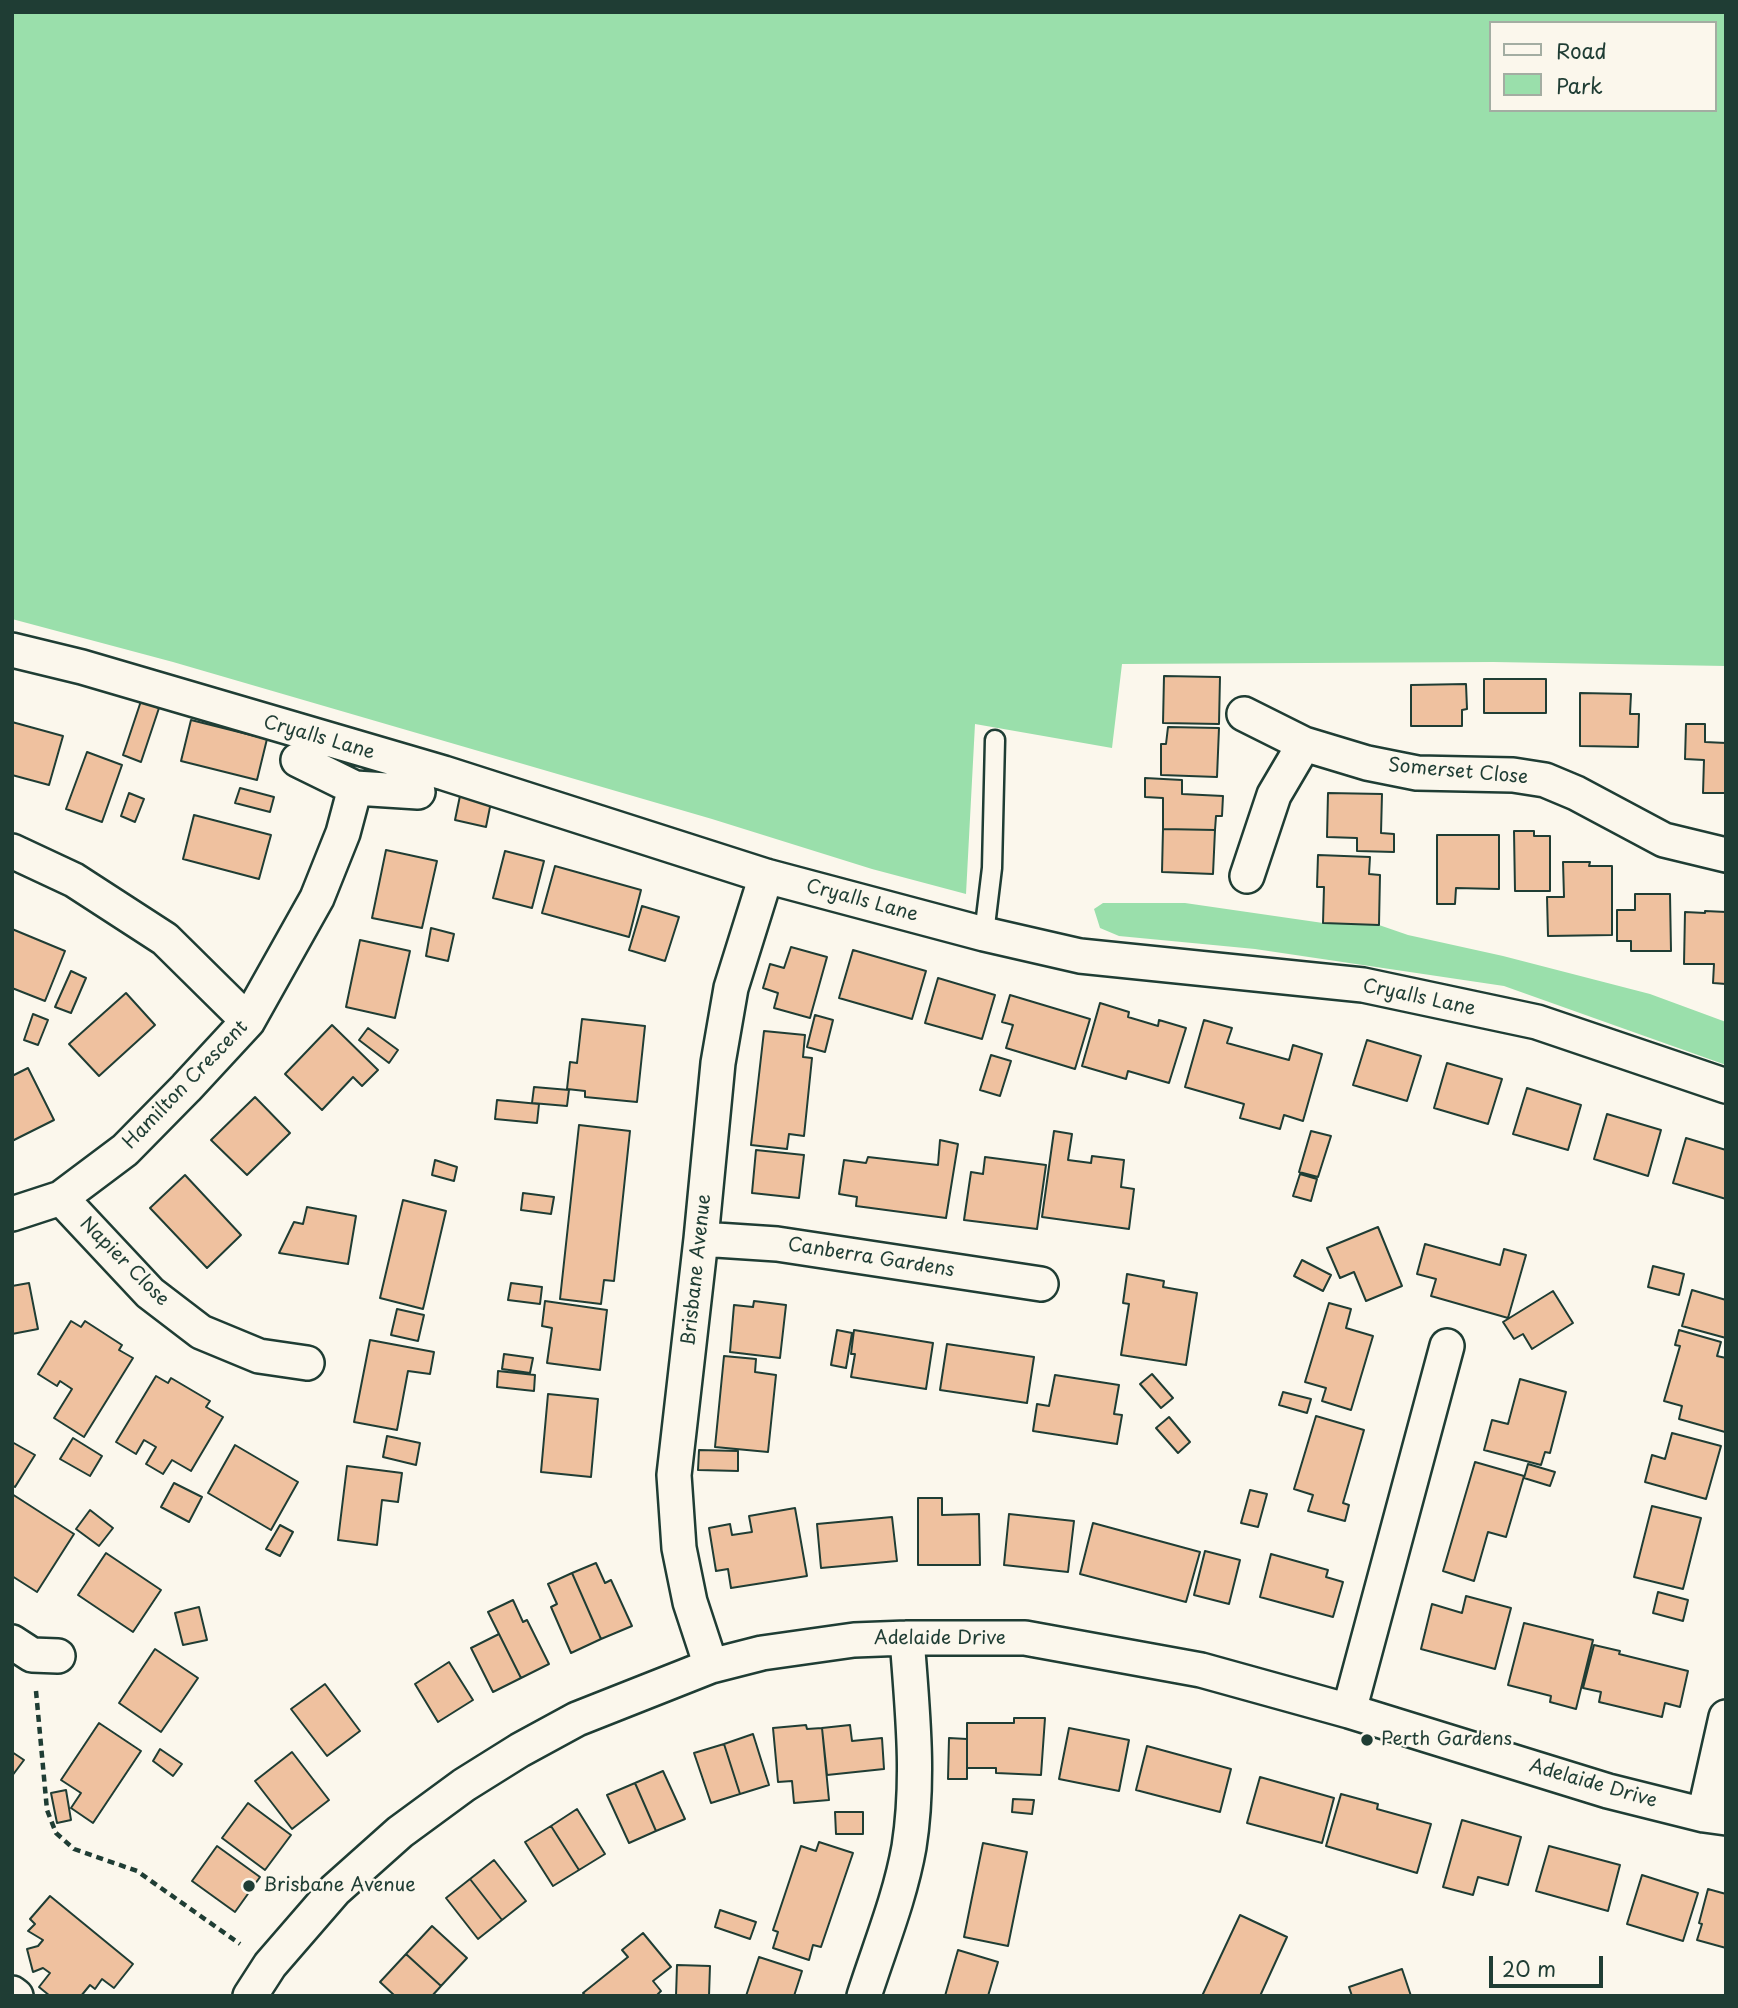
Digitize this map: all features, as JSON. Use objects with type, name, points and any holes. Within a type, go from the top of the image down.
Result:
[{"type":"street","name":"Cryalls Lane","points":[[12,650],[82,667],[444,774],[766,876],[984,934],[1080,956],[1363,985],[1537,1022],[1726,1086]]},
{"type":"street","name":"Somerset Close","points":[[1244,714],[1304,744],[1367,763],[1417,773],[1513,775],[1545,780],[1576,793],[1664,840],[1726,855]]},
{"type":"street","points":[[1247,876],[1274,795],[1304,744]]},
{"type":"street","points":[[298,760],[355,788],[418,792]]},
{"type":"street","name":"Hamilton Crescent","points":[[12,1214],[61,1198],[125,1150],[248,1021],[317,898],[344,833],[355,788]]},
{"type":"street","points":[[12,850],[74,880],[165,939],[248,1021]]},
{"type":"street","name":"Brisbane Avenue","points":[[712,1666],[690,1602],[679,1548],[674,1475],[718,1063],[731,988],[766,876]]},
{"type":"street","name":"Napier Close","points":[[61,1198],[149,1293],[201,1332],[259,1356],[307,1363]]},
{"type":"street","name":"Canberra Gardens","points":[[701,1239],[777,1244],[1041,1284]]},
{"type":"street","points":[[1349,1711],[1447,1346]]},
{"type":"street","points":[[864,1996],[892,1913],[909,1847],[915,1743],[906,1638]]},
{"type":"street","name":"Adelaide Drive","points":[[250,1996],[270,1965],[335,1890],[400,1832],[464,1785],[520,1751],[577,1719],[712,1666],[762,1653],[854,1640],[1025,1638],[1201,1670],[1524,1763],[1608,1791],[1715,1816]]},
{"type":"street","points":[[1715,1816],[1726,1717]]},
{"type":"lane","points":[[984,934],[992,868],[995,740]]},
{"type":"path","points":[[34,1651],[47,1810],[56,1833],[74,1849],[137,1871],[270,1965]]},
{"type":"green space","points":[[12,12],[1726,12],[1726,666],[1493,662],[1122,664],[1112,748],[975,724],[966,894],[872,869],[712,819],[173,662],[12,619]]},
{"type":"green space","points":[[1103,903],[1185,903],[1323,923],[1379,925],[1408,935],[1650,994],[1726,1022],[1726,1065],[1504,986],[1255,949],[1119,936],[1100,928],[1094,909]]},
{"type":"building","points":[[1164,676],[1220,677],[1219,724],[1163,723]]},
{"type":"building","points":[[1484,679],[1546,679],[1546,713],[1484,713]]},
{"type":"building","points":[[1466,684],[1467,709],[1462,710],[1462,726],[1411,726],[1411,685]]},
{"type":"building","points":[[1580,693],[1631,694],[1630,714],[1639,714],[1638,747],[1580,746]]},
{"type":"building","points":[[141,701],[159,708],[141,762],[123,755]]},
{"type":"building","points":[[191,720],[267,739],[257,780],[181,761]]},
{"type":"building","points":[[12,722],[63,736],[49,785],[12,775]]},
{"type":"building","points":[[1686,724],[1705,724],[1705,742],[1726,743],[1726,793],[1703,793],[1704,760],[1685,759]]},
{"type":"building","points":[[1168,727],[1219,728],[1217,777],[1161,775],[1161,744],[1166,744]]},
{"type":"building","points":[[87,752],[122,765],[102,822],[66,809]]},
{"type":"building","points":[[1145,778],[1182,780],[1182,794],[1223,796],[1222,816],[1216,816],[1215,830],[1163,829],[1163,798],[1145,797]]},
{"type":"building","points":[[240,788],[274,797],[270,812],[235,803]]},
{"type":"building","points":[[461,791],[492,797],[486,827],[455,820]]},
{"type":"building","points":[[129,793],[144,799],[135,822],[121,816]]},
{"type":"building","points":[[1328,793],[1382,794],[1381,833],[1394,834],[1394,852],[1357,851],[1357,838],[1327,837]]},
{"type":"building","points":[[194,815],[271,835],[259,879],[183,859]]},
{"type":"building","points":[[1163,829],[1215,830],[1213,874],[1162,872]]},
{"type":"building","points":[[1514,831],[1534,831],[1534,836],[1550,836],[1550,891],[1515,891]]},
{"type":"building","points":[[1437,835],[1499,835],[1499,889],[1456,888],[1455,904],[1437,904]]},
{"type":"building","points":[[386,850],[437,861],[422,928],[372,918]]},
{"type":"building","points":[[505,851],[544,861],[532,908],[493,898]]},
{"type":"building","points":[[1318,855],[1370,857],[1369,874],[1380,875],[1379,925],[1323,923],[1324,887],[1317,887]]},
{"type":"building","points":[[1563,862],[1590,862],[1589,866],[1612,866],[1612,935],[1548,936],[1547,897],[1564,897]]},
{"type":"building","points":[[555,866],[641,890],[629,937],[542,913]]},
{"type":"building","points":[[1635,894],[1670,894],[1671,951],[1631,951],[1631,941],[1617,941],[1617,910],[1635,910]]},
{"type":"building","points":[[642,906],[679,917],[665,961],[629,950]]},
{"type":"building","points":[[1685,912],[1726,912],[1726,984],[1713,983],[1714,964],[1684,964]]},
{"type":"building","points":[[431,928],[454,934],[448,961],[426,956]]},
{"type":"building","points":[[12,929],[65,951],[45,1001],[12,988]]},
{"type":"building","points":[[360,940],[410,951],[395,1018],[346,1007]]},
{"type":"building","points":[[791,947],[827,957],[810,1018],[774,1008],[778,993],[763,988],[770,964],[784,968]]},
{"type":"building","points":[[853,950],[926,971],[912,1019],[839,998]]},
{"type":"building","points":[[71,971],[86,978],[71,1013],[55,1007]]},
{"type":"building","points":[[938,978],[995,995],[982,1039],[925,1023]]},
{"type":"building","points":[[126,993],[155,1025],[99,1076],[69,1044]]},
{"type":"building","points":[[1010,995],[1090,1019],[1075,1069],[1006,1048],[1013,1025],[1002,1022]]},
{"type":"building","points":[[1100,1003],[1129,1012],[1128,1017],[1158,1026],[1159,1020],[1186,1028],[1169,1083],[1128,1071],[1126,1079],[1082,1066]]},
{"type":"building","points":[[33,1014],[48,1020],[38,1045],[24,1040]]},
{"type":"building","points":[[815,1015],[833,1020],[825,1052],[807,1047]]},
{"type":"building","points":[[582,1019],[645,1026],[637,1102],[585,1097],[585,1091],[567,1089],[570,1062],[577,1063]]},
{"type":"building","points":[[1204,1020],[1232,1028],[1227,1043],[1289,1060],[1293,1045],[1322,1054],[1303,1121],[1284,1115],[1280,1129],[1240,1118],[1244,1104],[1185,1087]]},
{"type":"building","points":[[332,1025],[378,1070],[362,1086],[353,1077],[322,1110],[285,1074]]},
{"type":"building","points":[[368,1028],[398,1050],[389,1063],[359,1040]]},
{"type":"building","points":[[764,1031],[805,1035],[803,1057],[812,1058],[804,1136],[789,1134],[787,1149],[751,1145]]},
{"type":"building","points":[[1367,1040],[1421,1056],[1407,1101],[1353,1085]]},
{"type":"building","points":[[991,1055],[1011,1061],[1000,1096],[980,1090]]},
{"type":"building","points":[[1447,1063],[1502,1079],[1488,1124],[1434,1108]]},
{"type":"building","points":[[28,1068],[54,1120],[12,1141],[12,1076]]},
{"type":"building","points":[[534,1087],[569,1090],[567,1106],[532,1103]]},
{"type":"building","points":[[1527,1088],[1581,1105],[1568,1150],[1513,1134]]},
{"type":"building","points":[[255,1097],[290,1133],[247,1175],[211,1140]]},
{"type":"building","points":[[497,1100],[539,1104],[537,1123],[495,1119]]},
{"type":"building","points":[[1607,1114],[1661,1130],[1648,1176],[1594,1159]]},
{"type":"building","points":[[579,1125],[630,1131],[614,1281],[604,1280],[601,1304],[560,1299]]},
{"type":"building","points":[[1054,1131],[1072,1134],[1068,1160],[1091,1163],[1092,1156],[1124,1160],[1121,1187],[1134,1189],[1129,1229],[1042,1217]]},
{"type":"building","points":[[1311,1131],[1331,1136],[1318,1177],[1299,1172]]},
{"type":"building","points":[[1686,1138],[1726,1150],[1726,1199],[1673,1183]]},
{"type":"building","points":[[940,1140],[958,1144],[946,1218],[856,1206],[857,1197],[839,1194],[844,1160],[866,1163],[868,1157],[938,1165]]},
{"type":"building","points":[[756,1150],[804,1155],[799,1198],[752,1193]]},
{"type":"building","points":[[985,1157],[1046,1165],[1037,1229],[964,1220],[971,1172],[983,1174]]},
{"type":"building","points":[[435,1160],[457,1167],[454,1181],[432,1175]]},
{"type":"building","points":[[1300,1174],[1317,1179],[1311,1201],[1293,1196]]},
{"type":"building","points":[[185,1175],[241,1235],[207,1268],[150,1208]]},
{"type":"building","points":[[523,1193],[554,1197],[551,1214],[521,1210]]},
{"type":"building","points":[[403,1200],[446,1211],[423,1309],[380,1298]]},
{"type":"building","points":[[307,1207],[356,1216],[348,1264],[279,1253],[294,1222],[303,1224]]},
{"type":"building","points":[[1378,1227],[1402,1286],[1366,1301],[1354,1272],[1340,1278],[1327,1248]]},
{"type":"building","points":[[1425,1244],[1500,1265],[1504,1249],[1526,1255],[1508,1318],[1431,1296],[1436,1279],[1417,1274]]},
{"type":"building","points":[[1302,1260],[1331,1275],[1323,1291],[1294,1276]]},
{"type":"building","points":[[1653,1266],[1684,1274],[1679,1295],[1648,1287]]},
{"type":"building","points":[[1127,1274],[1164,1281],[1163,1287],[1197,1293],[1186,1365],[1121,1355],[1129,1304],[1123,1303]]},
{"type":"building","points":[[29,1283],[38,1329],[12,1334],[12,1286]]},
{"type":"building","points":[[511,1283],[542,1287],[540,1304],[508,1300]]},
{"type":"building","points":[[1692,1290],[1726,1300],[1726,1338],[1682,1326]]},
{"type":"building","points":[[1553,1291],[1573,1323],[1532,1349],[1523,1334],[1514,1339],[1503,1322]]},
{"type":"building","points":[[545,1301],[607,1310],[600,1370],[547,1363],[552,1328],[542,1326]]},
{"type":"building","points":[[754,1301],[786,1305],[780,1358],[730,1352],[734,1305],[753,1307]]},
{"type":"building","points":[[1329,1303],[1351,1309],[1346,1328],[1373,1336],[1351,1410],[1322,1401],[1326,1388],[1305,1382]]},
{"type":"building","points":[[397,1309],[424,1315],[418,1341],[391,1335]]},
{"type":"building","points":[[71,1321],[81,1327],[85,1321],[122,1345],[119,1350],[133,1358],[84,1437],[54,1418],[72,1389],[60,1381],[57,1386],[38,1374]]},
{"type":"building","points":[[837,1330],[852,1333],[846,1368],[831,1365]]},
{"type":"building","points":[[854,1330],[933,1343],[926,1389],[851,1377],[855,1354],[851,1354]]},
{"type":"building","points":[[1679,1330],[1721,1342],[1717,1356],[1726,1358],[1725,1432],[1679,1419],[1682,1406],[1664,1401],[1680,1346],[1675,1345]]},
{"type":"building","points":[[370,1340],[434,1352],[430,1374],[408,1371],[397,1430],[354,1422]]},
{"type":"building","points":[[947,1344],[1034,1357],[1027,1403],[940,1390]]},
{"type":"building","points":[[504,1354],[533,1358],[530,1373],[502,1369]]},
{"type":"building","points":[[724,1356],[756,1359],[755,1372],[776,1375],[768,1452],[715,1447]]},
{"type":"building","points":[[498,1371],[535,1375],[534,1391],[497,1387]]},
{"type":"building","points":[[1152,1374],[1173,1398],[1161,1408],[1140,1384]]},
{"type":"building","points":[[1055,1375],[1119,1385],[1114,1414],[1122,1415],[1117,1444],[1033,1431],[1037,1404],[1049,1406]]},
{"type":"building","points":[[156,1376],[168,1383],[171,1378],[210,1401],[206,1407],[223,1417],[191,1471],[172,1460],[163,1474],[146,1464],[156,1447],[144,1440],[136,1454],[116,1442]]},
{"type":"building","points":[[1520,1379],[1566,1392],[1550,1453],[1545,1452],[1541,1465],[1484,1450],[1492,1420],[1508,1424]]},
{"type":"building","points":[[1283,1392],[1311,1399],[1307,1413],[1279,1405]]},
{"type":"building","points":[[548,1394],[598,1399],[591,1477],[541,1472]]},
{"type":"building","points":[[1316,1416],[1364,1430],[1343,1503],[1349,1505],[1345,1521],[1308,1511],[1313,1495],[1294,1489]]},
{"type":"building","points":[[1169,1417],[1190,1442],[1178,1453],[1156,1428]]},
{"type":"building","points":[[1672,1433],[1721,1446],[1706,1499],[1645,1482],[1652,1455],[1665,1459]]},
{"type":"building","points":[[387,1436],[420,1443],[416,1465],[383,1457]]},
{"type":"building","points":[[73,1438],[102,1456],[90,1476],[60,1459]]},
{"type":"building","points":[[12,1442],[35,1455],[15,1487],[12,1485]]},
{"type":"building","points":[[235,1445],[298,1482],[271,1530],[208,1493]]},
{"type":"building","points":[[699,1450],[738,1451],[738,1471],[698,1470]]},
{"type":"building","points":[[1475,1462],[1524,1476],[1506,1537],[1488,1532],[1474,1581],[1443,1571]]},
{"type":"building","points":[[1528,1464],[1555,1472],[1550,1486],[1524,1478]]},
{"type":"building","points":[[347,1466],[402,1473],[398,1502],[382,1500],[377,1545],[338,1540]]},
{"type":"building","points":[[174,1483],[202,1497],[189,1522],[161,1507]]},
{"type":"building","points":[[1250,1490],[1267,1494],[1258,1527],[1241,1523]]},
{"type":"building","points":[[12,1494],[74,1534],[37,1592],[12,1576]]},
{"type":"building","points":[[918,1498],[942,1498],[942,1515],[979,1514],[980,1565],[918,1565]]},
{"type":"building","points":[[1652,1506],[1701,1518],[1683,1589],[1634,1577]]},
{"type":"building","points":[[795,1508],[807,1576],[731,1588],[728,1569],[716,1571],[709,1528],[730,1524],[732,1535],[752,1532],[749,1516]]},
{"type":"building","points":[[90,1510],[113,1528],[99,1546],[76,1529]]},
{"type":"building","points":[[1009,1514],[1074,1521],[1068,1572],[1004,1565]]},
{"type":"building","points":[[892,1517],[897,1561],[821,1568],[817,1524]]},
{"type":"building","points":[[1093,1523],[1200,1552],[1186,1602],[1080,1574]]},
{"type":"building","points":[[280,1525],[293,1532],[280,1556],[266,1549]]},
{"type":"building","points":[[1205,1551],[1240,1560],[1229,1604],[1194,1595]]},
{"type":"building","points":[[106,1553],[161,1590],[133,1632],[78,1595]]},
{"type":"building","points":[[1271,1554],[1328,1570],[1326,1577],[1343,1582],[1333,1617],[1260,1597]]},
{"type":"building","points":[[596,1563],[605,1583],[611,1580],[632,1626],[601,1639],[572,1573]]},
{"type":"building","points":[[572,1573],[601,1639],[571,1653],[551,1607],[557,1604],[548,1584]]},
{"type":"building","points":[[1658,1592],[1688,1600],[1683,1621],[1653,1613]]},
{"type":"building","points":[[1466,1596],[1511,1608],[1495,1669],[1421,1649],[1432,1604],[1462,1613]]},
{"type":"building","points":[[513,1600],[523,1622],[527,1620],[549,1664],[521,1678],[488,1612]]},
{"type":"building","points":[[199,1607],[207,1640],[183,1645],[175,1613]]},
{"type":"building","points":[[1524,1623],[1593,1640],[1576,1709],[1550,1702],[1551,1696],[1508,1685]]},
{"type":"building","points":[[499,1634],[521,1678],[493,1692],[471,1648]]},
{"type":"building","points":[[1594,1645],[1688,1671],[1680,1707],[1665,1703],[1662,1717],[1599,1702],[1601,1692],[1583,1688]]},
{"type":"building","points":[[155,1649],[198,1678],[161,1732],[119,1703]]},
{"type":"building","points":[[449,1662],[473,1700],[438,1722],[415,1684]]},
{"type":"building","points":[[325,1684],[360,1731],[327,1756],[291,1709]]},
{"type":"building","points":[[1014,1718],[1045,1718],[1041,1775],[996,1773],[996,1768],[967,1768],[967,1723],[1014,1723]]},
{"type":"building","points":[[99,1723],[141,1751],[93,1823],[71,1808],[81,1793],[61,1780]]},
{"type":"building","points":[[806,1725],[807,1729],[822,1728],[829,1800],[794,1803],[792,1781],[778,1782],[773,1728]]},
{"type":"building","points":[[850,1725],[852,1741],[882,1738],[884,1769],[827,1775],[822,1728]]},
{"type":"building","points":[[1069,1728],[1129,1740],[1119,1791],[1059,1779]]},
{"type":"building","points":[[753,1734],[769,1785],[740,1794],[724,1744]]},
{"type":"building","points":[[949,1738],[967,1739],[967,1779],[948,1779]]},
{"type":"building","points":[[724,1744],[740,1794],[711,1803],[694,1753]]},
{"type":"building","points":[[1147,1746],[1231,1769],[1220,1812],[1136,1790]]},
{"type":"building","points":[[160,1749],[182,1764],[173,1776],[153,1761]]},
{"type":"building","points":[[12,1752],[24,1760],[12,1776]]},
{"type":"building","points":[[292,1752],[329,1800],[292,1829],[255,1781]]},
{"type":"building","points":[[663,1771],[685,1819],[656,1831],[635,1783]]},
{"type":"building","points":[[1260,1777],[1334,1798],[1322,1843],[1247,1823]]},
{"type":"building","points":[[635,1783],[656,1831],[629,1843],[607,1795]]},
{"type":"building","points":[[66,1790],[71,1820],[57,1823],[51,1793]]},
{"type":"building","points":[[1341,1794],[1378,1804],[1377,1809],[1431,1824],[1417,1873],[1326,1846]]},
{"type":"building","points":[[1013,1799],[1034,1800],[1032,1814],[1012,1812]]},
{"type":"building","points":[[248,1803],[291,1835],[265,1870],[222,1838]]},
{"type":"building","points":[[577,1809],[605,1854],[579,1870],[551,1826]]},
{"type":"building","points":[[835,1812],[863,1812],[863,1834],[836,1834]]},
{"type":"building","points":[[1462,1820],[1521,1837],[1508,1885],[1478,1877],[1473,1895],[1443,1887]]},
{"type":"building","points":[[551,1826],[579,1870],[553,1886],[525,1842]]},
{"type":"building","points":[[819,1842],[853,1853],[821,1947],[813,1945],[809,1960],[773,1948],[778,1932],[773,1930],[801,1846],[816,1851]]},
{"type":"building","points":[[983,1843],[1027,1852],[1008,1946],[964,1937]]},
{"type":"building","points":[[217,1846],[260,1877],[235,1912],[192,1881]]},
{"type":"building","points":[[1549,1846],[1620,1865],[1608,1911],[1536,1891]]},
{"type":"building","points":[[494,1860],[526,1901],[502,1920],[470,1879]]},
{"type":"building","points":[[1642,1875],[1698,1893],[1683,1941],[1627,1924]]},
{"type":"building","points":[[470,1879],[502,1920],[478,1939],[446,1898]]},
{"type":"building","points":[[1708,1889],[1726,1894],[1726,1948],[1697,1940]]},
{"type":"building","points":[[50,1896],[133,1964],[114,1988],[102,1979],[95,1989],[90,1985],[81,1996],[50,1996],[39,1987],[50,1973],[43,1968],[33,1972],[27,1949],[38,1946],[43,1940],[28,1931],[35,1924],[30,1919]]},
{"type":"building","points":[[720,1910],[756,1922],[750,1939],[715,1927]]},
{"type":"building","points":[[1240,1915],[1287,1937],[1260,1996],[1202,1996]]},
{"type":"building","points":[[432,1926],[467,1958],[441,1986],[406,1954]]},
{"type":"building","points":[[643,1933],[671,1967],[653,1981],[661,1991],[656,1996],[586,1996],[583,1993],[628,1957],[622,1950]]},
{"type":"building","points":[[958,1950],[998,1962],[988,1996],[945,1996]]},
{"type":"building","points":[[406,1954],[441,1986],[432,1996],[395,1996],[380,1982]]},
{"type":"building","points":[[759,1957],[802,1971],[794,1996],[746,1996]]},
{"type":"building","points":[[677,1965],[710,1966],[709,1996],[676,1996]]},
{"type":"building","points":[[1402,1969],[1411,1996],[1352,1996],[1349,1987]]},
{"type":"place","name":"Perth Gardens","points":[[1367,1740]]},
{"type":"place","name":"Brisbane Avenue","points":[[249,1886]]}]
